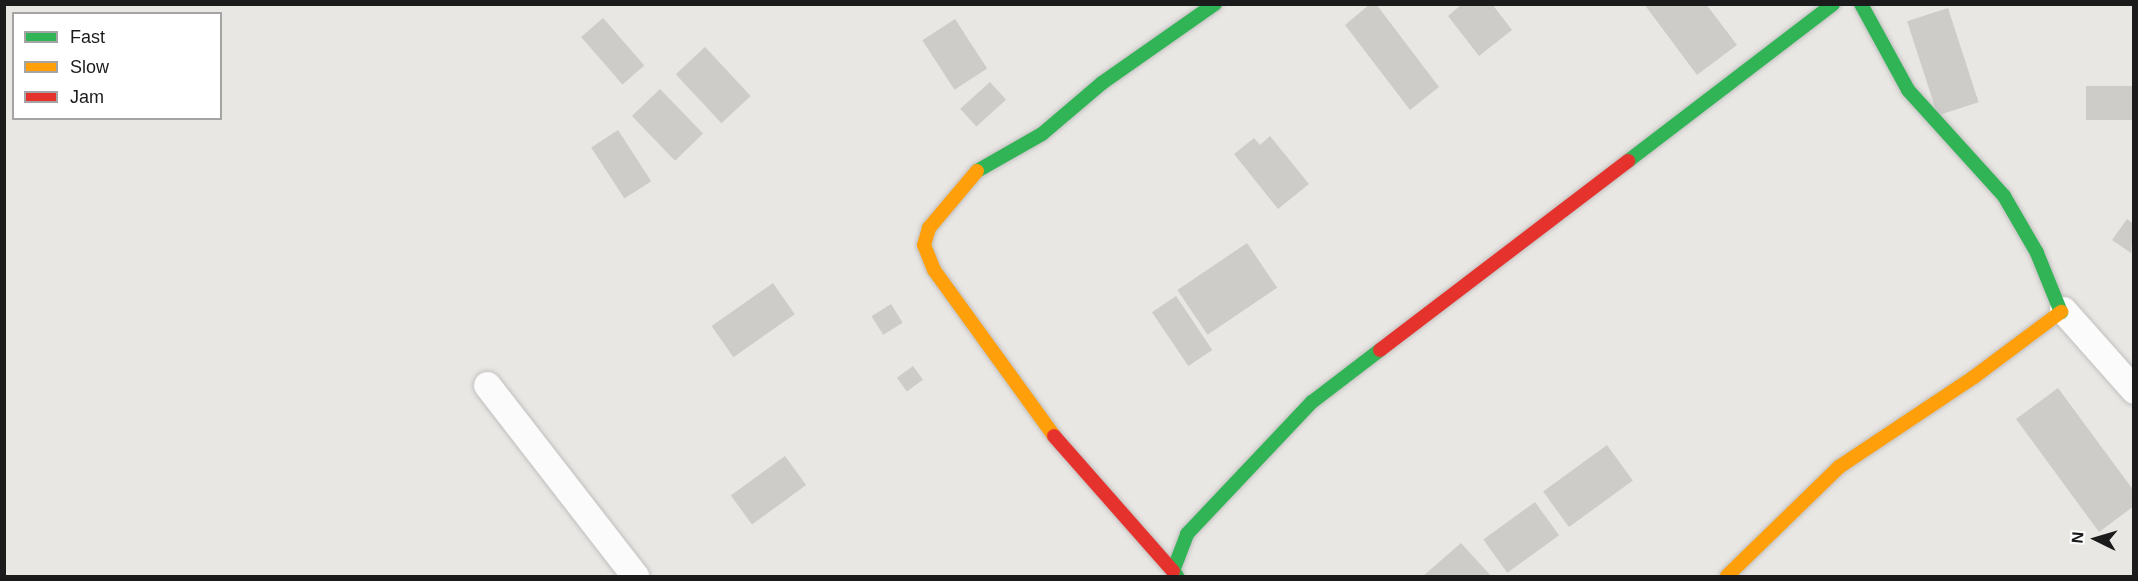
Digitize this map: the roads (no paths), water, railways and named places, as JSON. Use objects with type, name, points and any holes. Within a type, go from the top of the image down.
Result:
[{"type":"street","points":[[1175,574],[1067,454],[934,270],[924,245],[929,228],[974,172],[1042,134],[1102,83],[1215,4]]},
{"type":"street","points":[[1175,574],[1187,534],[1312,402],[1833,4]]},
{"type":"street","points":[[1861,4],[1908,90],[2004,196],[2037,253],[2062,310],[2133,390]]},
{"type":"street","points":[[1727,576],[1839,467],[1974,377],[2062,310]]},
{"type":"street","points":[[487,385],[635,576]]}]
